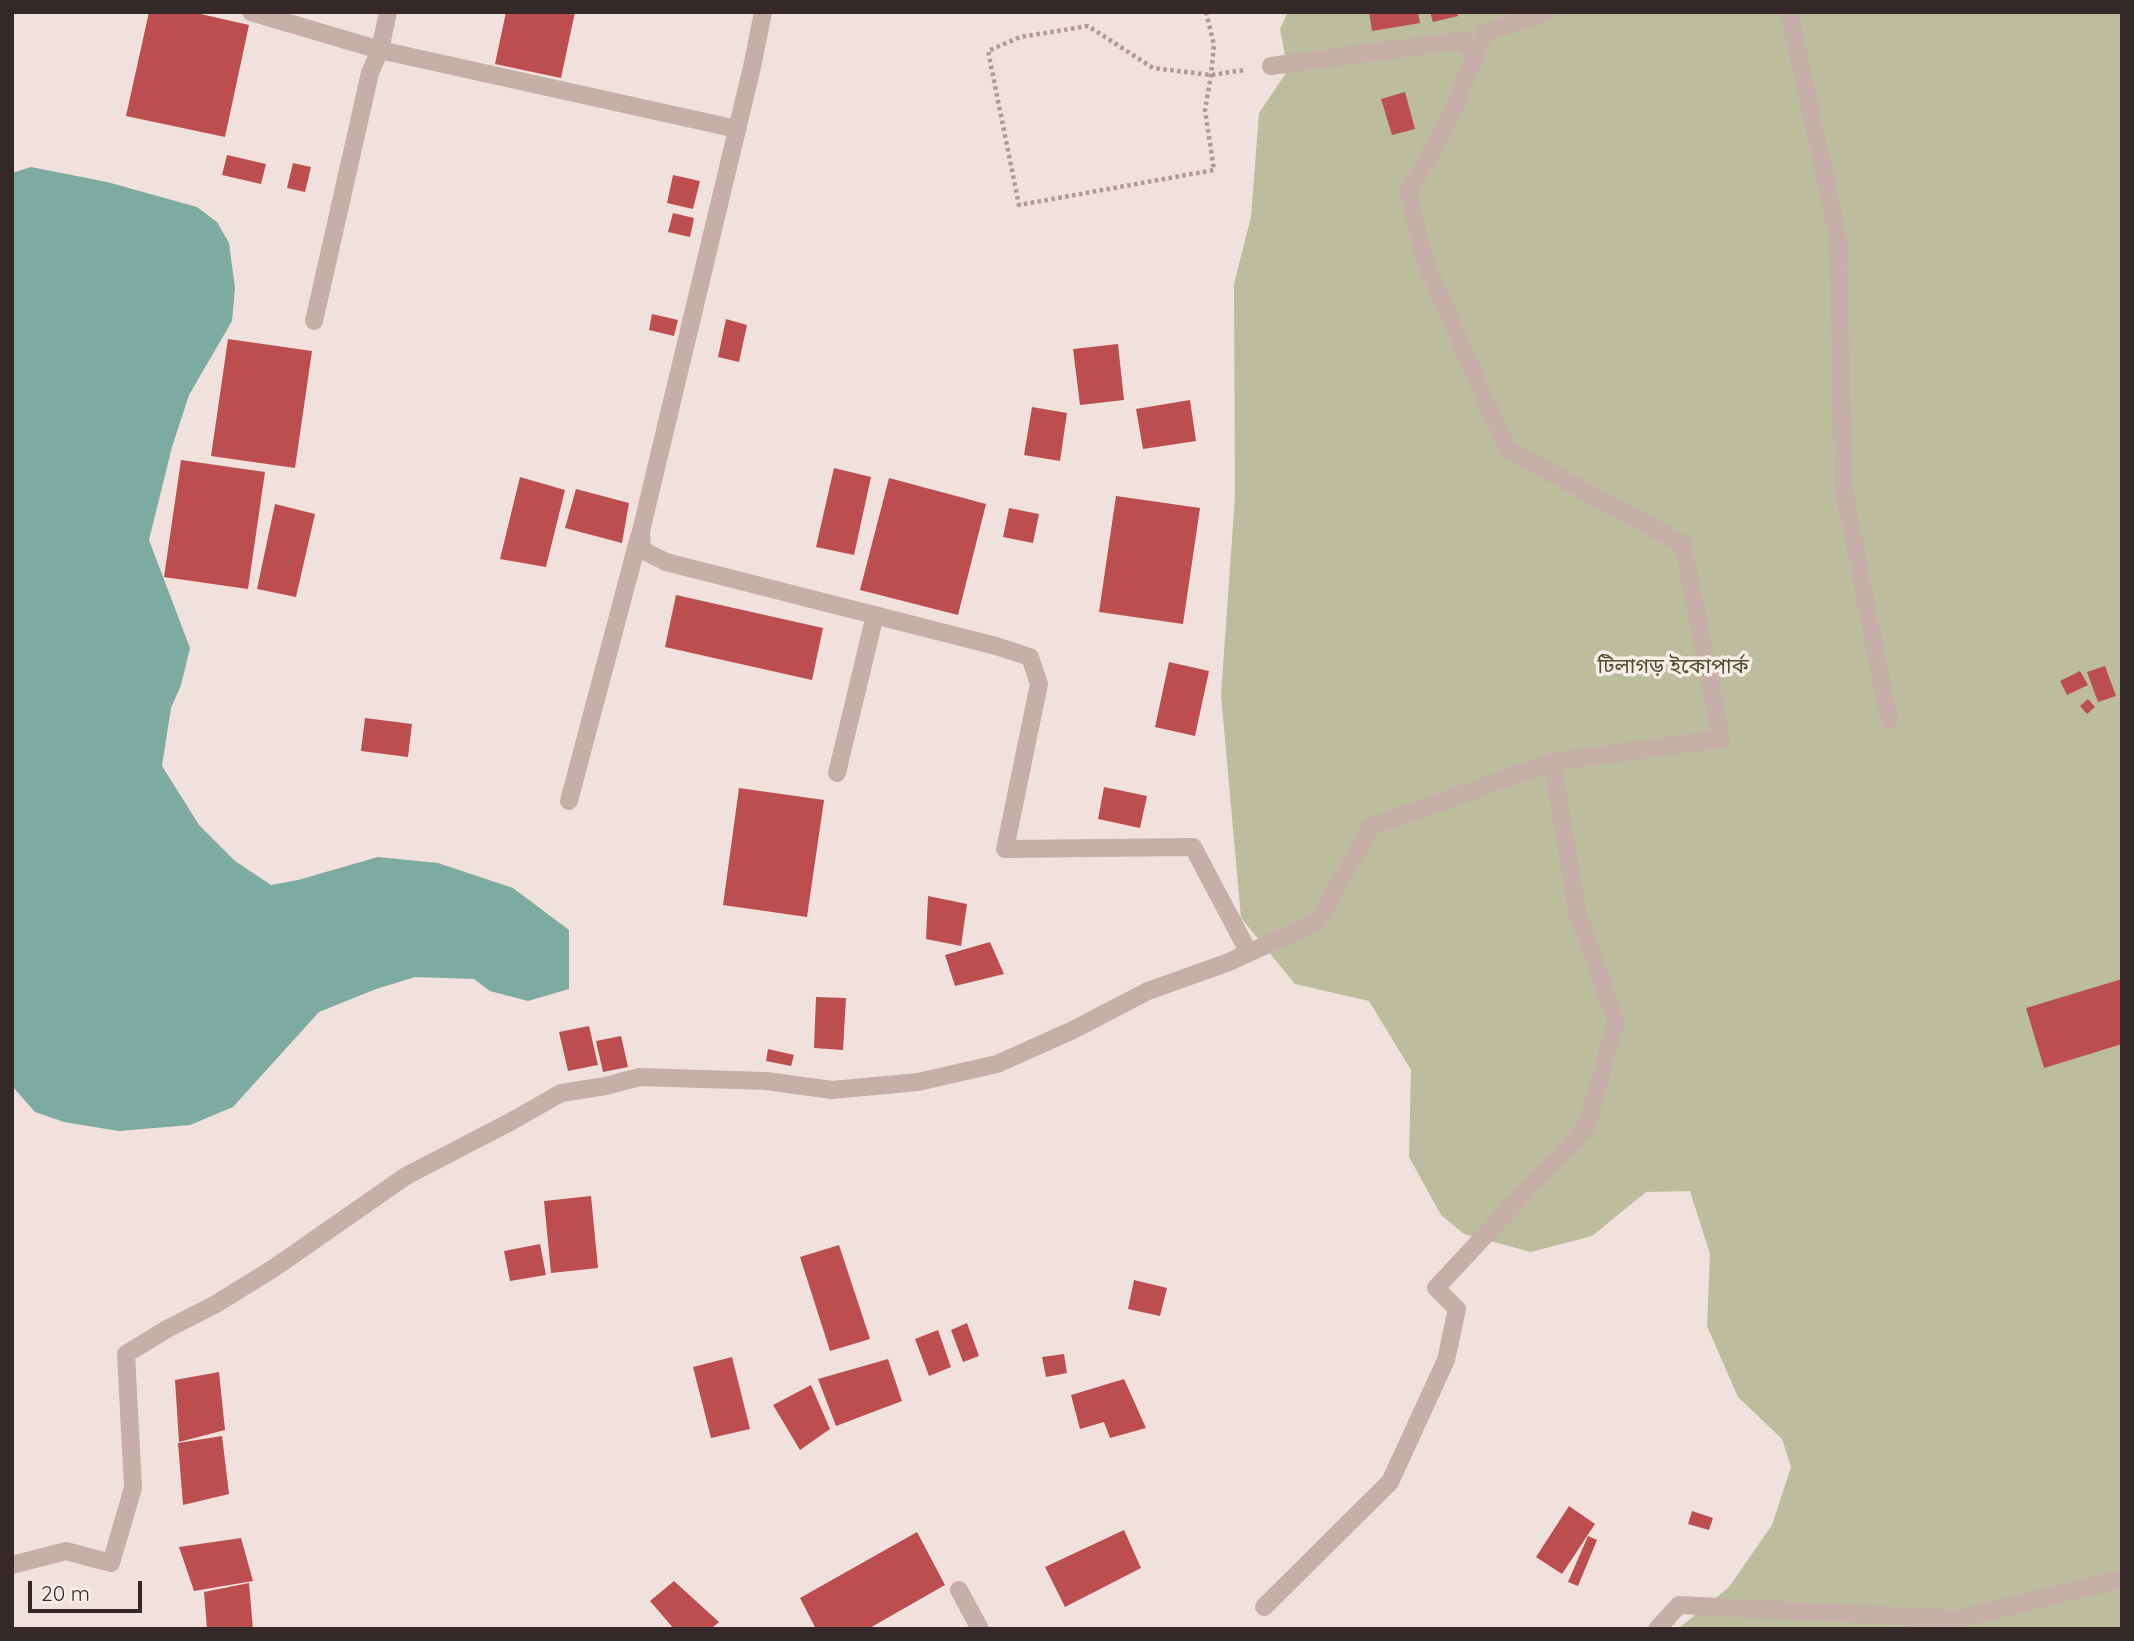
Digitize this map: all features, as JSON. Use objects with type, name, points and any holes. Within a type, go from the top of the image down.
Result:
[{"type":"street","points":[[251,12],[380,50],[737,129]]},
{"type":"street","points":[[314,321],[370,74],[380,50],[388,12]]},
{"type":"street","points":[[569,801],[641,531],[763,12]]},
{"type":"street","points":[[12,1566],[66,1551],[111,1563],[133,1488],[126,1354],[274,1269],[406,1176],[561,1093],[607,1086],[639,1077],[766,1081],[832,1090],[918,1082],[997,1064],[1148,992],[1249,953],[1318,921],[1371,827],[1552,762],[1721,739],[1683,544],[1507,449],[1425,261],[1408,192],[1448,122],[1485,32],[1548,12]]},
{"type":"street","points":[[1789,12],[1838,237],[1843,485],[1889,720]]},
{"type":"street","points":[[1271,66],[1464,40],[1475,58]]},
{"type":"street","points":[[641,531],[642,550],[666,562],[1030,657],[1039,684],[1005,849],[1193,847],[1249,953]]},
{"type":"street","points":[[837,772],[875,615]]},
{"type":"street","points":[[1264,1607],[1390,1482],[1446,1360],[1457,1309],[1436,1288],[1587,1126],[1616,1020],[1578,915],[1552,762]]},
{"type":"street","points":[[1657,1629],[1679,1605],[1957,1619],[2122,1579]]},
{"type":"street","points":[[960,1590],[980,1629]]},
{"type":"path","points":[[1206,12],[1214,45],[1211,75],[1205,110],[1214,170],[1019,205],[988,51],[1020,37],[1088,26],[1153,68],[1211,75]]},
{"type":"green space","name":"টিলাগড় ইকোপার্ক","points":[[1288,12],[2122,12],[2122,1629],[1678,1629],[1729,1587],[1772,1525],[1791,1467],[1782,1439],[1738,1397],[1707,1326],[1710,1254],[1690,1191],[1646,1192],[1592,1236],[1531,1252],[1464,1234],[1441,1215],[1409,1157],[1411,1070],[1369,1001],[1295,984],[1241,918],[1221,695],[1235,497],[1234,284],[1251,217],[1259,113],[1288,70],[1280,29]]},
{"type":"water","points":[[31,167],[107,182],[197,207],[217,222],[229,243],[235,288],[232,321],[189,395],[172,447],[149,540],[190,648],[181,685],[171,708],[162,766],[199,825],[235,861],[271,885],[378,857],[438,863],[513,888],[569,930],[569,989],[528,1001],[490,991],[474,979],[415,977],[376,989],[319,1012],[233,1107],[190,1125],[119,1131],[64,1122],[35,1112],[12,1086],[12,173]]},
{"type":"building","points":[[149,12],[192,12],[249,25],[225,137],[126,116]]},
{"type":"building","points":[[506,12],[575,12],[561,78],[495,64]]},
{"type":"building","points":[[1369,12],[1418,12],[1420,23],[1372,31]]},
{"type":"building","points":[[1430,12],[1457,12],[1458,16],[1433,22]]},
{"type":"building","points":[[1405,92],[1415,129],[1392,135],[1381,99]]},
{"type":"building","points":[[227,155],[266,164],[261,184],[222,175]]},
{"type":"building","points":[[293,163],[311,167],[305,192],[287,188]]},
{"type":"building","points":[[673,175],[700,181],[693,209],[667,203]]},
{"type":"building","points":[[673,213],[694,218],[690,237],[668,232]]},
{"type":"building","points":[[652,314],[678,320],[674,336],[649,330]]},
{"type":"building","points":[[726,319],[747,325],[739,362],[718,357]]},
{"type":"building","points":[[228,339],[312,351],[295,468],[211,456]]},
{"type":"building","points":[[1118,344],[1124,400],[1080,405],[1073,349]]},
{"type":"building","points":[[1190,400],[1196,441],[1143,449],[1136,409]]},
{"type":"building","points":[[1032,407],[1067,413],[1060,461],[1024,455]]},
{"type":"building","points":[[181,460],[265,472],[248,589],[164,577]]},
{"type":"building","points":[[834,468],[871,477],[854,555],[816,547]]},
{"type":"building","points":[[520,477],[565,490],[546,567],[500,559]]},
{"type":"building","points":[[889,478],[986,504],[958,615],[860,590]]},
{"type":"building","points":[[576,489],[629,503],[622,543],[565,528]]},
{"type":"building","points":[[1116,496],[1200,508],[1183,624],[1099,612]]},
{"type":"building","points":[[275,504],[315,514],[296,597],[257,589]]},
{"type":"building","points":[[1009,508],[1039,514],[1033,543],[1003,537]]},
{"type":"building","points":[[676,595],[823,628],[812,680],[665,647]]},
{"type":"building","points":[[1169,662],[1209,671],[1195,736],[1155,727]]},
{"type":"building","points":[[2105,666],[2116,696],[2098,702],[2087,672]]},
{"type":"building","points":[[2080,671],[2088,685],[2067,695],[2060,681]]},
{"type":"building","points":[[2088,699],[2095,707],[2087,714],[2080,706]]},
{"type":"building","points":[[365,718],[412,724],[408,757],[361,751]]},
{"type":"building","points":[[1104,787],[1147,796],[1140,828],[1098,819]]},
{"type":"building","points":[[739,788],[824,800],[807,917],[723,905]]},
{"type":"building","points":[[928,896],[967,904],[961,946],[926,939]]},
{"type":"building","points":[[990,942],[1004,974],[955,986],[945,955]]},
{"type":"building","points":[[2122,979],[2122,1044],[2044,1068],[2026,1008]]},
{"type":"building","points":[[816,997],[846,998],[843,1050],[814,1048]]},
{"type":"building","points":[[589,1026],[598,1065],[568,1071],[559,1032]]},
{"type":"building","points":[[621,1036],[628,1067],[603,1072],[596,1041]]},
{"type":"building","points":[[768,1049],[794,1055],[791,1066],[766,1061]]},
{"type":"building","points":[[591,1196],[598,1268],[551,1273],[544,1201]]},
{"type":"building","points":[[540,1244],[546,1275],[510,1281],[504,1251]]},
{"type":"building","points":[[839,1245],[870,1339],[830,1351],[800,1257]]},
{"type":"building","points":[[1134,1280],[1167,1288],[1160,1316],[1128,1309]]},
{"type":"building","points":[[967,1323],[979,1356],[963,1362],[951,1330]]},
{"type":"building","points":[[938,1330],[951,1367],[929,1376],[915,1339]]},
{"type":"building","points":[[1064,1354],[1067,1373],[1046,1377],[1042,1357]]},
{"type":"building","points":[[732,1357],[750,1429],[711,1438],[693,1367]]},
{"type":"building","points":[[888,1359],[902,1401],[836,1426],[818,1379]]},
{"type":"building","points":[[219,1372],[225,1430],[179,1442],[175,1380]]},
{"type":"building","points":[[1124,1379],[1146,1428],[1110,1438],[1104,1422],[1080,1429],[1071,1395]]},
{"type":"building","points":[[811,1385],[830,1429],[800,1450],[773,1405]]},
{"type":"building","points":[[222,1436],[229,1494],[183,1505],[178,1443]]},
{"type":"building","points":[[1569,1506],[1595,1524],[1562,1574],[1536,1557]]},
{"type":"building","points":[[1692,1511],[1713,1518],[1709,1530],[1688,1524]]},
{"type":"building","points":[[1124,1530],[1141,1568],[1065,1607],[1045,1567]]},
{"type":"building","points":[[917,1532],[945,1585],[868,1629],[816,1629],[800,1598]]},
{"type":"building","points":[[1588,1536],[1597,1540],[1578,1586],[1568,1582]]},
{"type":"building","points":[[241,1538],[253,1581],[194,1591],[179,1547]]},
{"type":"building","points":[[674,1581],[719,1622],[711,1629],[674,1629],[650,1601]]},
{"type":"building","points":[[249,1583],[253,1629],[207,1629],[204,1592]]}]
